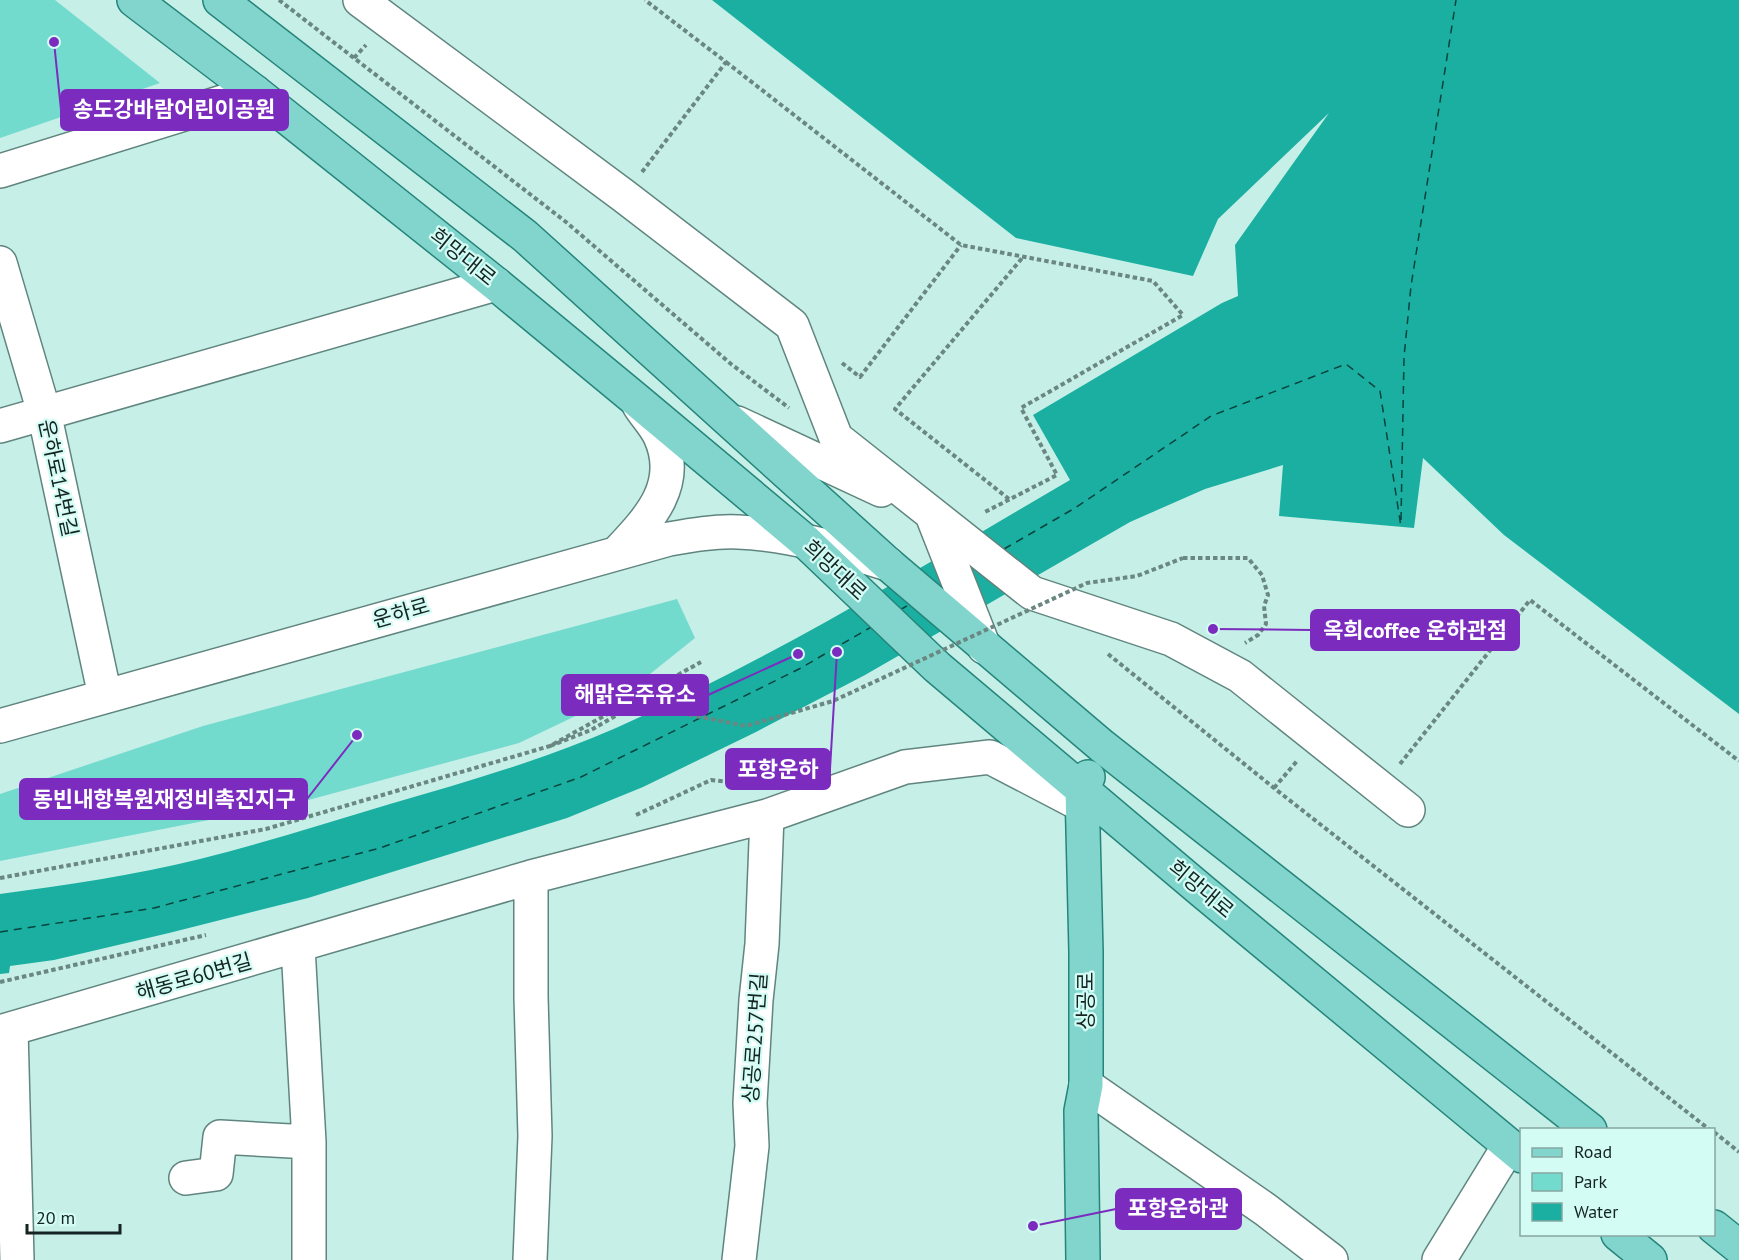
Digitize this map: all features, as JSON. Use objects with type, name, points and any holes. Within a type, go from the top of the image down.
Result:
[{"type":"main road","name":"희망대로","points":[[134,0],[255,92],[496,284],[634,399],[806,543],[937,667],[1082,797],[1515,1151]]},
{"type":"main road","name":"희망대로","points":[[220,0],[525,236],[888,564],[1102,746],[1587,1128]]},
{"type":"main road","name":"상공로","points":[[1083,1260],[1081,1111],[1086,1085],[1086,952],[1082,797],[1102,746]]},
{"type":"main road","points":[[1715,1229],[1739,1247]]},
{"type":"main road","points":[[1620,1236],[1650,1260]]},
{"type":"street","points":[[360,0],[624,196],[792,325],[836,438],[941,522],[1047,600],[1171,639],[1240,676],[1408,810]]},
{"type":"street","points":[[0,171],[255,92]]},
{"type":"street","name":"운하로14번길","points":[[0,263],[44,412],[105,696]]},
{"type":"street","points":[[0,426],[496,284]]},
{"type":"street","points":[[619,551],[646,523],[660,501],[666,479],[666,457],[659,435],[634,399]]},
{"type":"street","points":[[725,417],[941,522],[984,647]]},
{"type":"street","name":"운하로","points":[[0,726],[619,551],[669,539],[736,531],[765,534],[888,564]]},
{"type":"street","name":"해동로60번길","points":[[17,1260],[5,1031],[531,877],[766,816],[905,767],[990,757],[1082,797]]},
{"type":"street","name":"상공로257번길","points":[[738,1260],[752,1146],[750,1103],[762,944],[766,816]]},
{"type":"street","points":[[530,1260],[536,1136],[531,997],[531,877]]},
{"type":"street","points":[[298,947],[309,1142],[309,1260]]},
{"type":"street","points":[[1086,1085],[1266,1210],[1331,1260]]},
{"type":"street","points":[[186,1178],[216,1174],[220,1137],[309,1142]]},
{"type":"street","points":[[1439,1260],[1515,1151]]},
{"type":"path","points":[[645,0],[961,245],[1153,280],[1183,315],[1021,408],[1057,475],[1010,499],[941,522]]},
{"type":"path","points":[[624,196],[726,63]]},
{"type":"path","points":[[834,357],[860,376],[961,245]]},
{"type":"path","points":[[1010,499],[895,409],[1023,257]]},
{"type":"path","points":[[0,878],[266,830],[550,746],[591,730],[636,704],[746,726],[833,701],[1087,583],[1137,576],[1183,558],[1248,558],[1262,575],[1268,595],[1264,606],[1266,624],[1258,635],[1238,647]]},
{"type":"path","points":[[1380,788],[1530,600],[1739,761]]},
{"type":"path","points":[[1100,648],[1283,795],[1708,1128]]},
{"type":"path","points":[[550,746],[701,662]]},
{"type":"path","points":[[1715,1133],[1739,1152]]},
{"type":"green space","points":[[0,0],[55,0],[160,83],[0,138]]},
{"type":"green space","points":[[677,599],[695,638],[630,690],[519,743],[301,802],[0,861],[0,794],[203,726]]},
{"type":"water","points":[[712,0],[1739,0],[1739,714],[1504,535],[1423,458],[1414,528],[1279,516],[1283,465],[1205,489],[1130,522],[865,675],[643,787],[567,818],[308,898],[54,960],[10,966],[9,973],[0,974],[0,894],[126,875],[224,853],[476,779],[588,740],[675,701],[790,642],[1070,480],[1033,415],[1222,303],[1238,296],[1235,245],[1329,113],[1218,219],[1193,276],[1016,238]]},
{"type":"ferry route","points":[[1401,520],[1404,357],[1411,286],[1456,0]]},
{"type":"ferry route","points":[[1004,549],[1075,508],[1211,416],[1346,364],[1380,391],[1401,527]]},
{"type":"ferry route","points":[[900,610],[912,603]]},
{"type":"ferry route","points":[[0,932],[154,908],[380,848],[581,777],[799,669],[873,626]]},
{"type":"place","name":"송도강바람어린이공원","points":[[54,42]]},
{"type":"place","name":"옥희coffee 운하관점","points":[[1213,629]]},
{"type":"place","name":"포항운하","points":[[837,652]]},
{"type":"place","name":"해맑은주유소","points":[[798,654]]},
{"type":"place","name":"동빈내항복원재정비촉진지구","points":[[357,735]]},
{"type":"place","name":"포항운하관","points":[[1033,1226]]}]
